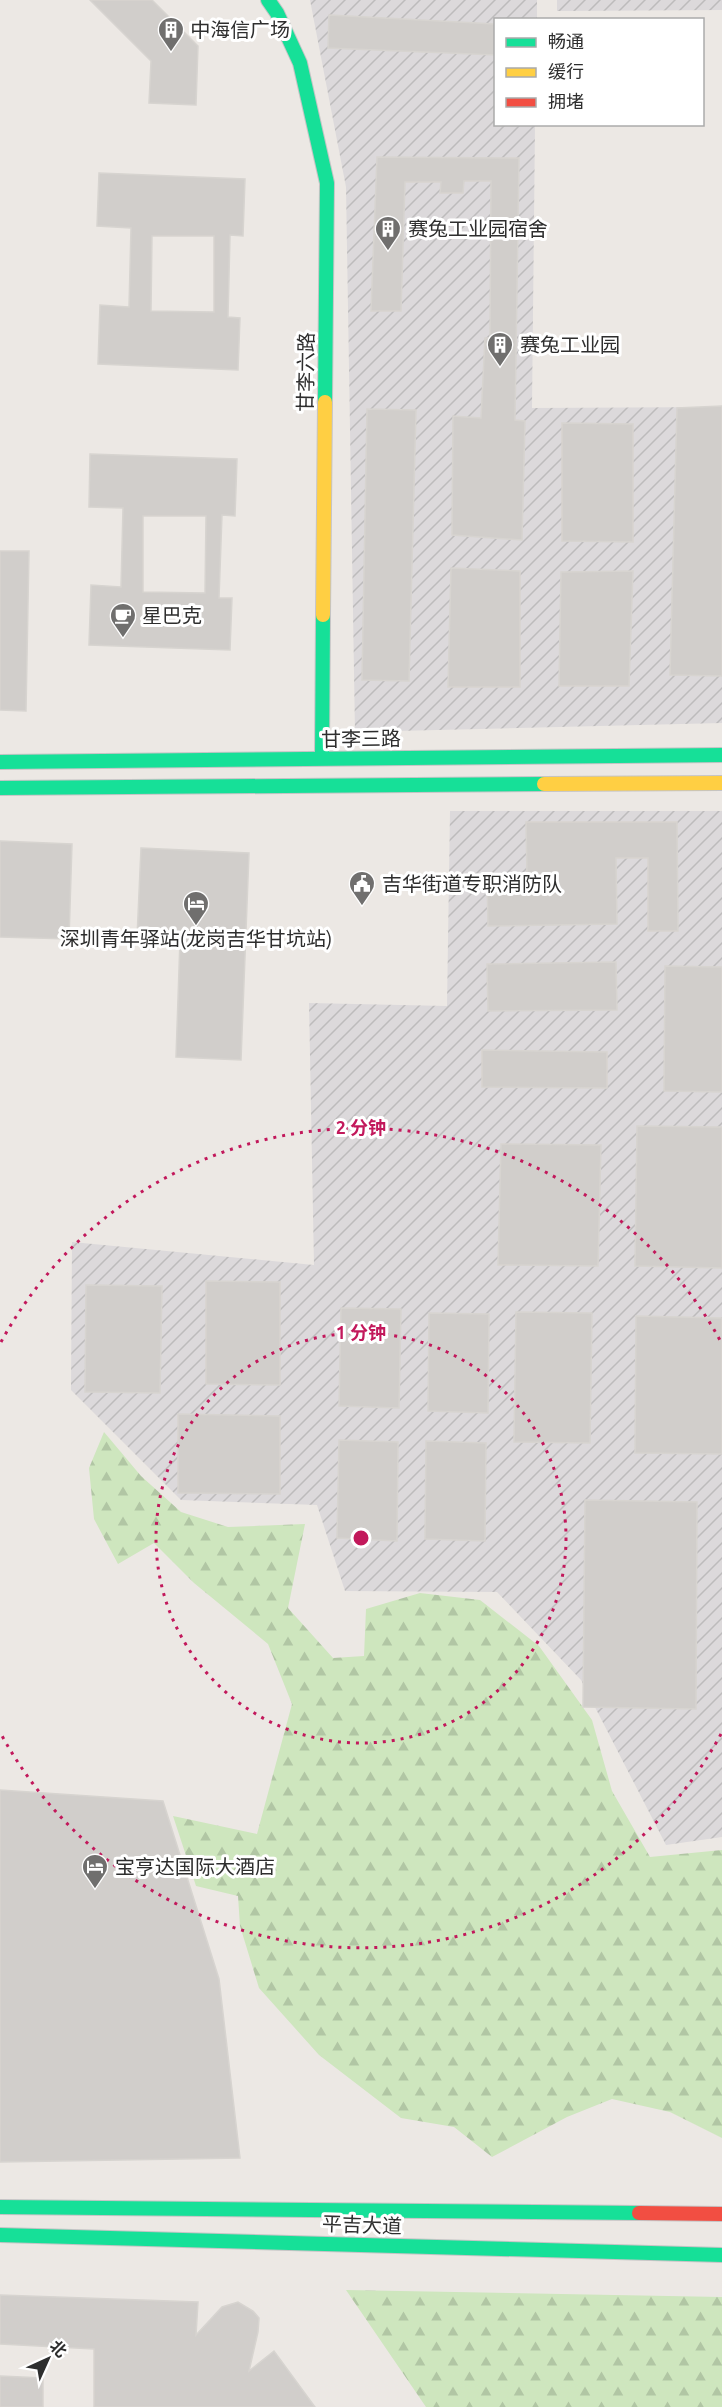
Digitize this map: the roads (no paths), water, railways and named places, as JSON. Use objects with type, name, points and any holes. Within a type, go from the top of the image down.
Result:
[{"type":"street","name":"甘李六路","points":[[268,0],[278,13],[300,63],[327,183],[322,755]]},
{"type":"street","name":"甘李三路","points":[[0,762],[722,755]]},
{"type":"street","points":[[0,788],[722,783]]},
{"type":"street","name":"平吉大道","points":[[0,2207],[718,2213]]},
{"type":"street","name":"平吉大道","points":[[0,2235],[722,2255]]},
{"type":"street","points":[[680,2253],[722,2263]]},
{"type":"place","name":"中海信广场","points":[[171,53]]},
{"type":"place","name":"赛兔工业园宿舍","points":[[388,252]]},
{"type":"place","name":"赛兔工业园","points":[[500,368]]},
{"type":"place","name":"星巴克","points":[[123,639]]},
{"type":"place","name":"吉华街道专职消防队","points":[[362,907]]},
{"type":"place","name":"深圳青年驿站(龙岗吉华甘坑站)","points":[[196,927]]},
{"type":"place","name":"宝亨达国际大酒店","points":[[95,1890]]}]
